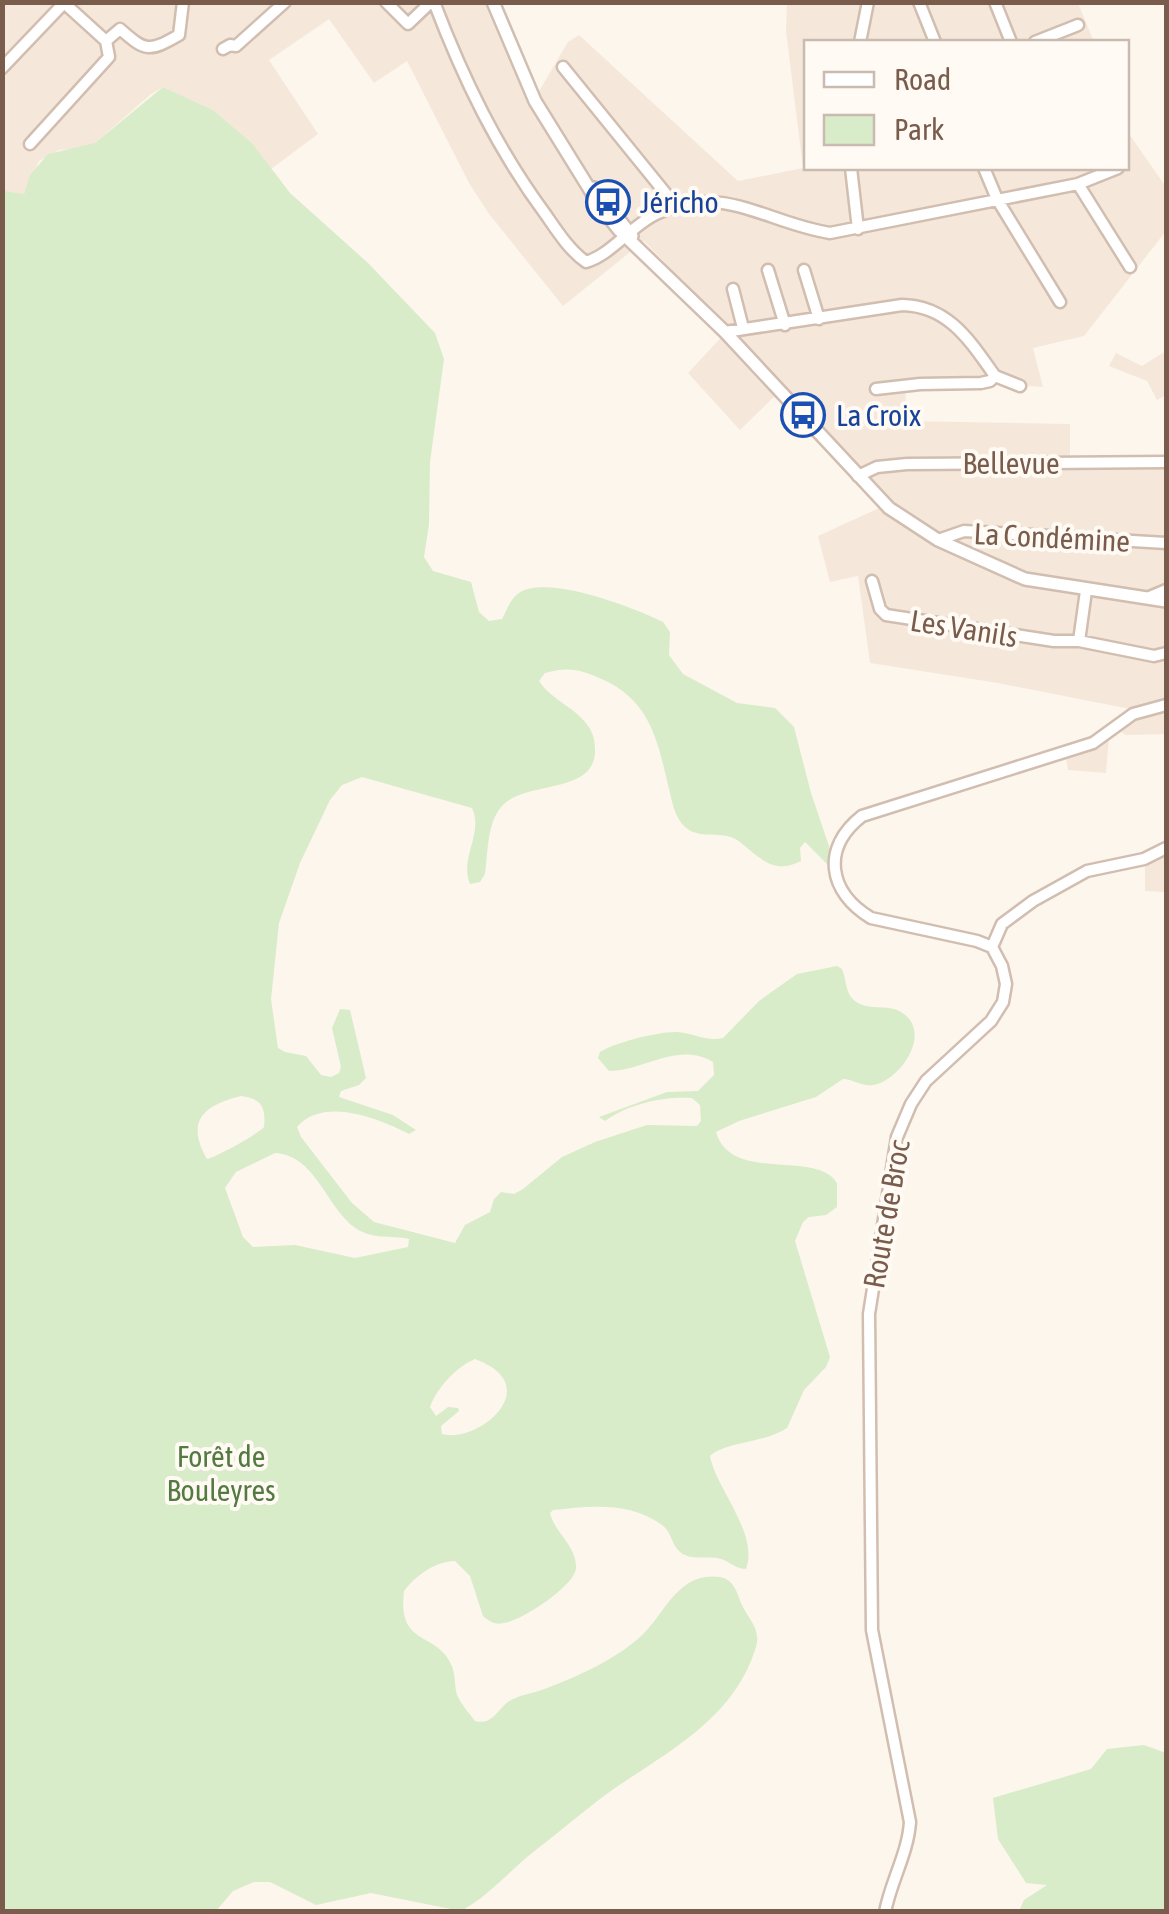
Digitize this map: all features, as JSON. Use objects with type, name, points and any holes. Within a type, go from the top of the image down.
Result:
[{"type":"street","points":[[106,42],[120,30],[138,46],[157,48],[178,34],[183,2]]},
{"type":"street","points":[[223,49],[236,46],[285,2]]},
{"type":"street","points":[[386,2],[408,24],[432,2],[483,116],[510,163],[553,226],[586,262],[627,232],[676,205],[727,201],[803,229],[830,233],[1081,183],[1113,170]]},
{"type":"street","points":[[493,2],[536,101],[600,206],[725,332],[889,508],[938,540],[1025,578],[1086,591],[1166,601]]},
{"type":"street","points":[[860,40],[868,2]]},
{"type":"street","points":[[919,2],[934,40]]},
{"type":"street","points":[[995,2],[1010,40]]},
{"type":"street","points":[[2,68],[64,3],[106,42],[109,58],[30,144]]},
{"type":"street","points":[[1040,40],[1078,25]]},
{"type":"street","points":[[563,68],[676,205]]},
{"type":"street","points":[[851,170],[858,229]]},
{"type":"street","points":[[985,170],[996,200],[1060,302]]},
{"type":"street","points":[[1075,170],[1130,267]]},
{"type":"street","points":[[768,270],[784,324]]},
{"type":"street","points":[[804,270],[819,320]]},
{"type":"street","points":[[734,289],[744,328]]},
{"type":"street","points":[[725,332],[902,305],[920,306],[946,315],[996,376],[1020,386]]},
{"type":"street","points":[[876,389],[981,383],[996,376]]},
{"type":"street","name":"Bellevue","points":[[858,476],[877,467],[907,464],[1166,462]]},
{"type":"street","name":"La Condémine","points":[[938,540],[964,531],[1166,543]]},
{"type":"street","name":"Les Vanils","points":[[872,581],[880,609],[886,615],[988,633],[1079,640],[1154,656],[1166,654]]},
{"type":"street","name":"La Condémine","points":[[1146,598],[1166,590]]},
{"type":"street","points":[[1079,640],[1086,591]]},
{"type":"street","points":[[1166,705],[1133,714],[1093,743],[862,816],[849,827],[836,854],[835,874],[842,892],[871,918],[977,940],[992,947],[1002,924],[1033,901],[1087,871],[1144,859],[1166,848]]},
{"type":"street","name":"Route de Broc","points":[[885,1912],[906,1849],[910,1822],[872,1630],[869,1314],[897,1137],[910,1104],[926,1081],[991,1021],[1003,1002],[1006,984],[992,947]]},
{"type":"shaded area","points":[[3,3],[488,3],[532,103],[568,42],[579,35],[738,181],[803,168],[786,31],[787,3],[1078,3],[1093,40],[804,40],[804,170],[1129,170],[1129,134],[1166,187],[1166,231],[1084,336],[1033,348],[1043,387],[981,383],[906,386],[905,421],[1070,424],[1070,462],[1166,462],[1166,734],[1126,735],[1119,731],[1109,739],[1106,773],[1068,770],[1065,751],[1094,740],[1130,709],[870,663],[858,576],[830,582],[818,536],[890,503],[782,389],[740,430],[688,373],[729,329],[644,241],[563,306],[469,183],[407,61],[374,83],[329,19],[269,60],[318,134],[271,169],[252,143],[213,110],[163,87],[95,143],[59,150],[39,161],[24,194],[9,195],[3,191]]},
{"type":"shaded area","points":[[1166,351],[1166,395],[1157,400],[1147,381],[1109,366],[1116,353],[1142,366]]},
{"type":"shaded area","points":[[1166,846],[1166,892],[1145,891],[1145,857]]},
{"type":"green space","name":"Forêt de Bouleyres","points":[[163,87],[213,110],[252,143],[290,193],[368,263],[435,333],[444,359],[430,462],[424,557],[433,571],[471,582],[479,612],[489,621],[502,619],[519,593],[550,588],[591,595],[663,622],[670,632],[669,655],[683,674],[737,703],[775,708],[794,727],[831,852],[827,864],[805,842],[800,848],[801,861],[775,865],[733,838],[689,830],[675,812],[656,740],[642,712],[620,689],[575,670],[545,673],[539,681],[590,729],[595,748],[592,765],[572,781],[526,793],[502,806],[491,829],[485,874],[480,882],[470,884],[467,874],[475,827],[472,808],[362,777],[342,785],[330,800],[300,863],[279,923],[271,999],[278,1048],[306,1056],[321,1075],[331,1077],[341,1067],[332,1028],[340,1009],[350,1010],[366,1078],[341,1091],[339,1097],[393,1115],[416,1130],[409,1134],[367,1117],[336,1112],[308,1118],[297,1127],[352,1203],[374,1222],[455,1243],[465,1225],[490,1212],[501,1192],[514,1194],[523,1189],[562,1157],[647,1125],[697,1126],[701,1121],[700,1105],[692,1098],[647,1102],[605,1121],[599,1117],[667,1092],[698,1091],[714,1075],[713,1062],[700,1056],[674,1056],[609,1071],[598,1058],[600,1052],[626,1041],[669,1032],[723,1038],[759,1001],[797,974],[837,966],[842,969],[854,1000],[899,1011],[912,1023],[915,1033],[909,1056],[883,1082],[869,1085],[843,1079],[816,1097],[716,1132],[725,1148],[738,1157],[811,1168],[826,1173],[837,1183],[837,1207],[826,1215],[809,1217],[795,1241],[830,1357],[826,1367],[804,1390],[787,1428],[710,1456],[747,1541],[746,1569],[717,1558],[683,1554],[665,1528],[637,1512],[581,1507],[550,1513],[573,1553],[573,1575],[557,1593],[512,1621],[501,1624],[483,1616],[470,1576],[455,1561],[426,1570],[404,1591],[406,1621],[444,1654],[453,1668],[459,1698],[475,1721],[481,1722],[491,1719],[511,1700],[571,1678],[620,1653],[649,1628],[673,1596],[705,1577],[729,1581],[757,1635],[746,1672],[733,1693],[699,1730],[595,1803],[461,1911],[371,1893],[316,1905],[270,1882],[254,1882],[233,1891],[216,1911],[3,1912],[3,191],[24,194],[30,175],[48,154],[95,143]],"holes":[[[241,1096],[261,1105],[264,1127],[207,1159],[198,1134],[202,1117],[217,1104]],[[275,1153],[289,1156],[310,1172],[354,1227],[374,1235],[409,1239],[408,1247],[355,1258],[295,1245],[253,1247],[243,1237],[225,1188],[236,1172]],[[475,1359],[496,1370],[506,1384],[506,1397],[488,1422],[457,1435],[442,1434],[441,1426],[458,1408],[448,1407],[436,1416],[430,1407],[437,1393],[461,1367]]]},
{"type":"green space","points":[[1144,1745],[1166,1753],[1166,1911],[1019,1911],[1024,1900],[1047,1885],[1026,1883],[998,1839],[993,1798],[1091,1769],[1107,1749]]},
{"type":"place","name":"Jéricho","points":[[608,202]]},
{"type":"place","name":"La Croix","points":[[803,415]]}]
